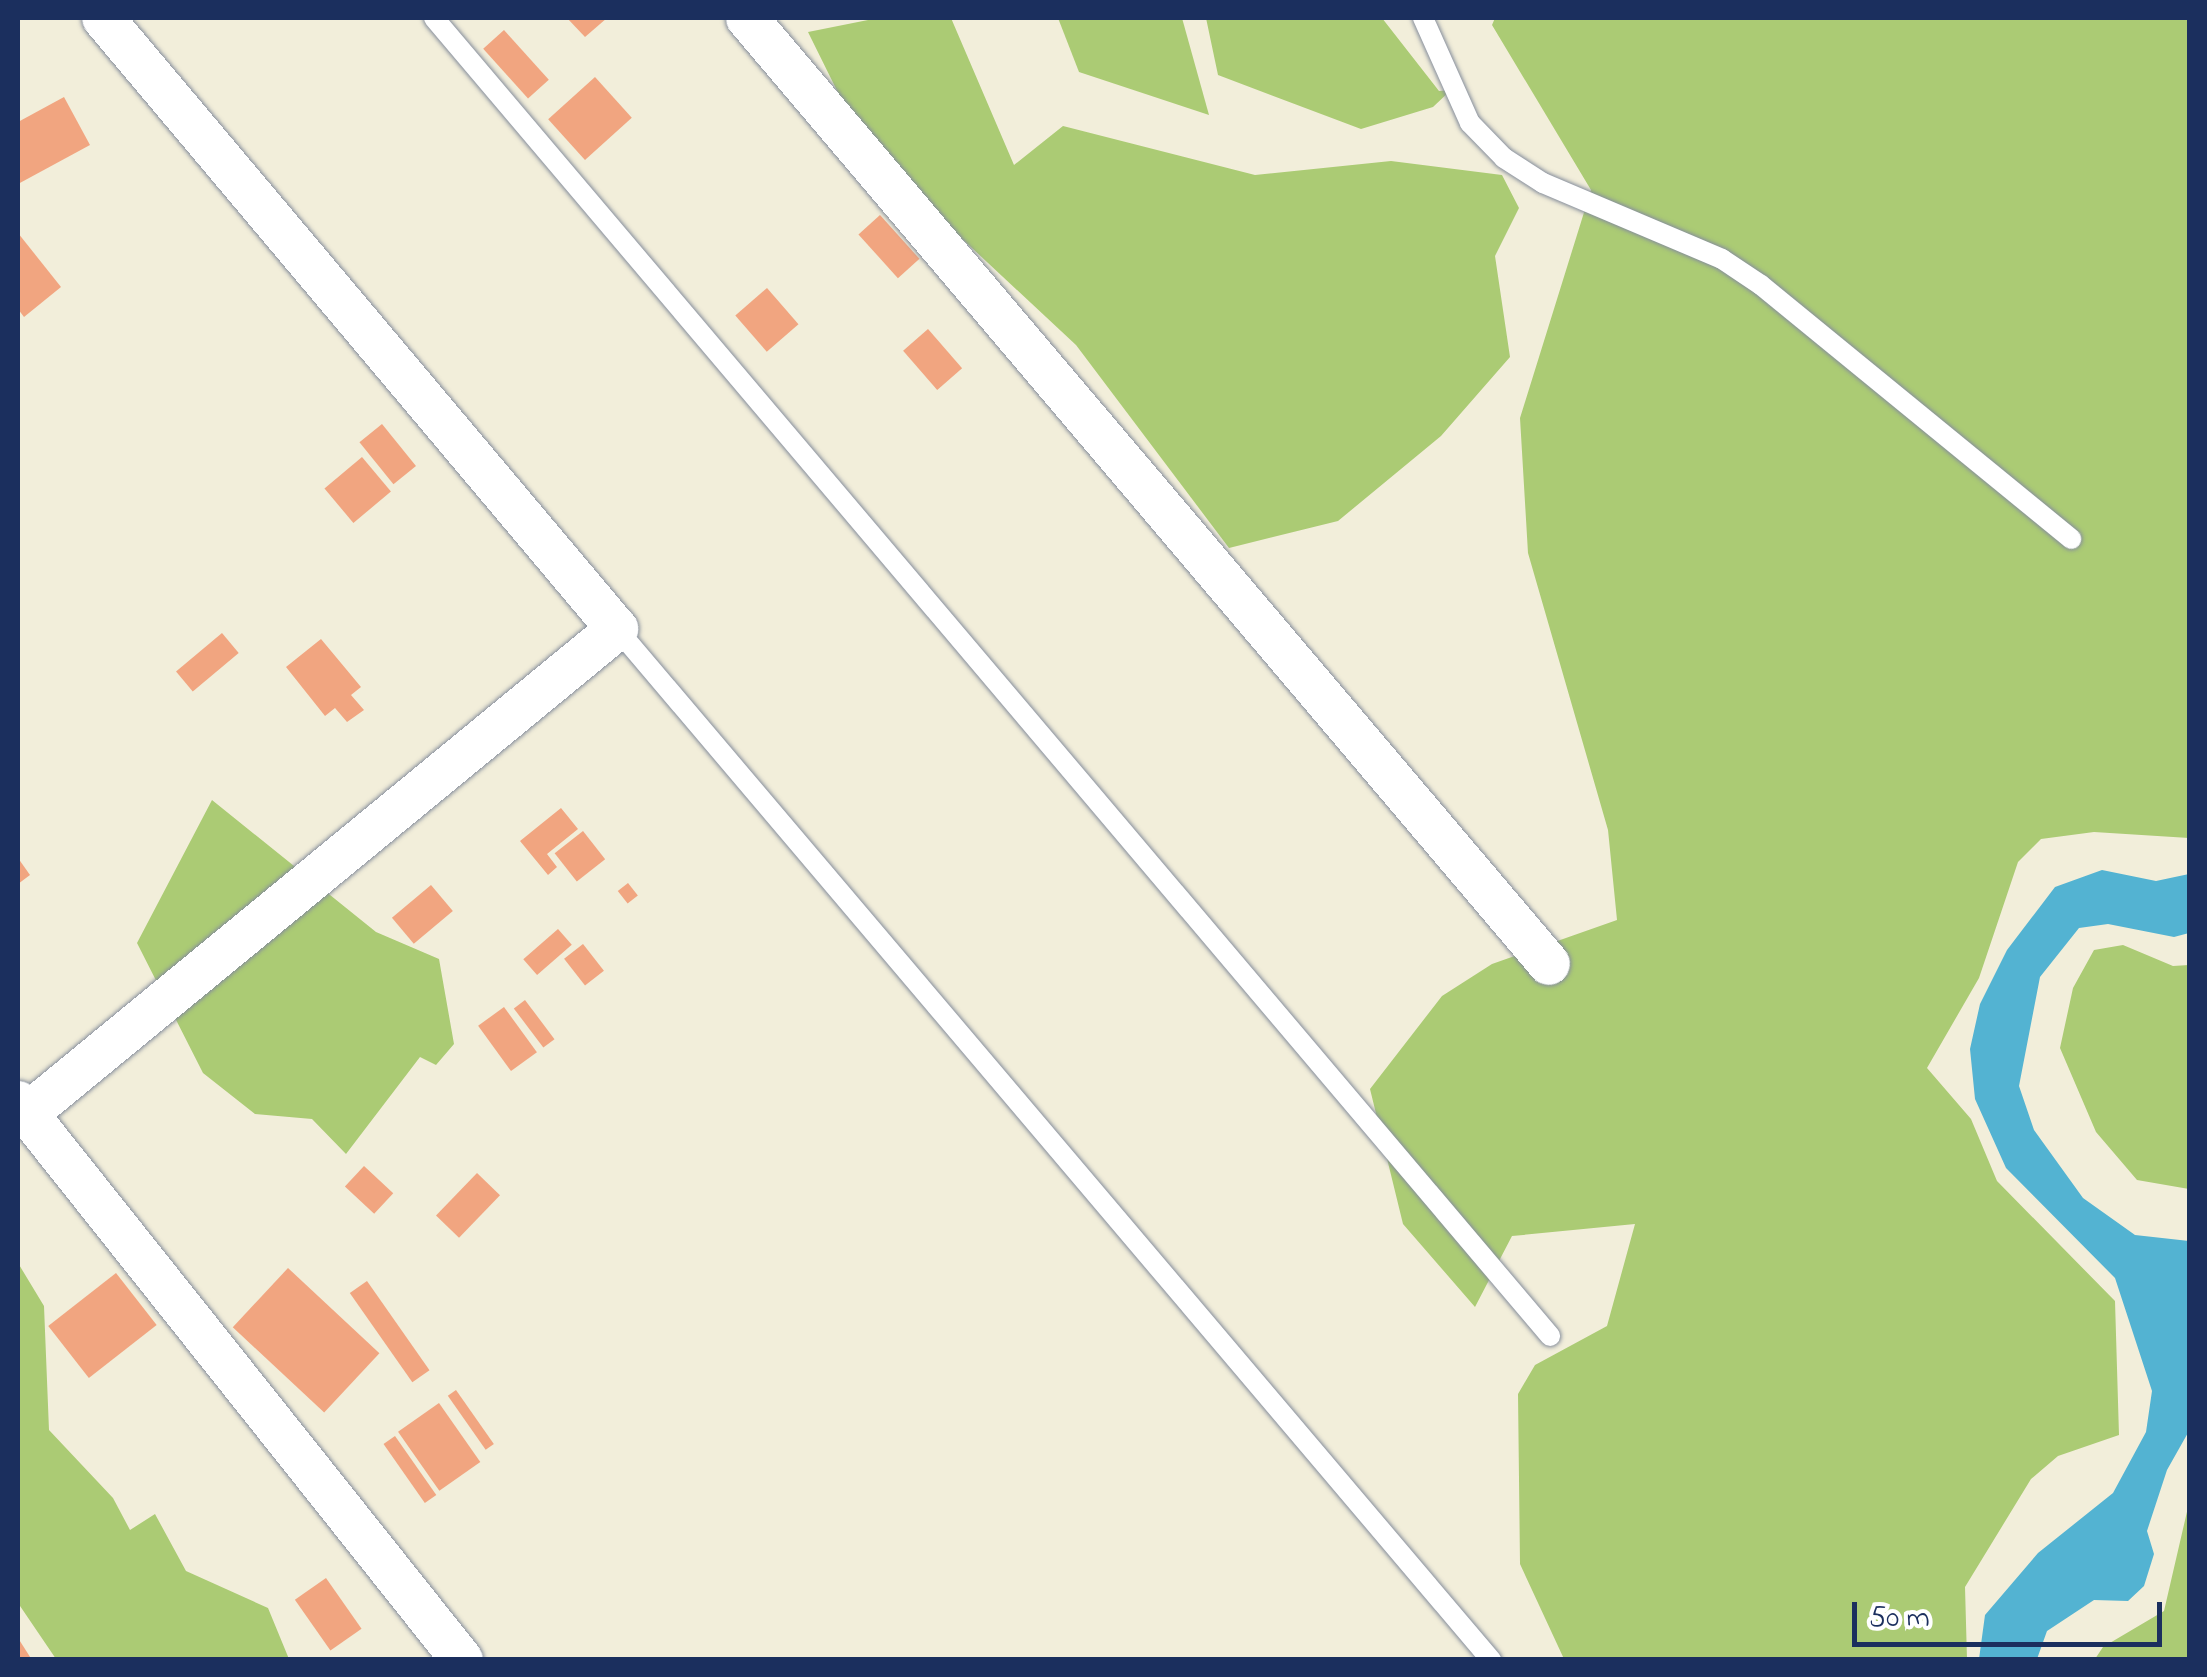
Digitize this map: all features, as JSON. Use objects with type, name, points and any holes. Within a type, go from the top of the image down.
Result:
[{"type":"street","points":[[103,18],[618,629],[22,1108],[462,1660]]},
{"type":"street","points":[[747,18],[1549,964]]},
{"type":"lane","points":[[434,18],[1550,1336]]},
{"type":"lane","points":[[1422,18],[1470,123],[1504,158],[1543,183],[1722,259],[1761,284],[2071,539]]},
{"type":"lane","points":[[618,629],[1491,1660]]},
{"type":"green space","points":[[878,18],[951,18],[1014,165],[1063,126],[1255,175],[1391,161],[1502,175],[1519,208],[1495,256],[1510,357],[1441,436],[1338,521],[1229,548],[1076,345],[958,235],[851,119],[808,32]]},
{"type":"green space","points":[[1058,18],[1182,18],[1209,115],[1079,72]]},
{"type":"green space","points":[[1206,18],[1382,18],[1439,91],[1451,90],[1433,107],[1361,129],[1218,75]]},
{"type":"green space","points":[[1495,18],[2189,18],[2189,838],[2094,832],[2041,839],[2018,862],[1979,978],[1927,1068],[1971,1119],[1997,1181],[2115,1301],[2119,1435],[2058,1456],[2031,1479],[1965,1587],[1967,1659],[1564,1659],[1520,1564],[1518,1394],[1535,1365],[1607,1326],[1635,1224],[1512,1236],[1475,1307],[1403,1224],[1370,1089],[1442,996],[1492,964],[1617,920],[1608,830],[1528,553],[1520,418],[1591,190],[1492,25]]},
{"type":"green space","points":[[212,800],[376,932],[439,959],[454,1044],[436,1065],[420,1057],[346,1154],[312,1119],[255,1114],[203,1073],[137,943]]},
{"type":"green space","points":[[2123,945],[2173,966],[2189,965],[2189,1189],[2137,1180],[2096,1132],[2060,1048],[2073,988],[2094,950]]},
{"type":"green space","points":[[18,1263],[44,1306],[49,1430],[113,1498],[130,1530],[155,1514],[186,1571],[268,1608],[289,1659],[56,1659],[18,1603]]},
{"type":"green space","points":[[2189,1503],[2189,1659],[2095,1659],[2103,1647],[2164,1611]]},
{"type":"water","points":[[2102,870],[2156,881],[2189,874],[2189,933],[2174,937],[2108,924],[2079,928],[2040,977],[2019,1086],[2034,1130],[2083,1198],[2135,1235],[2189,1241],[2189,1431],[2167,1470],[2147,1531],[2154,1554],[2144,1586],[2128,1601],[2094,1600],[2047,1631],[2037,1659],[1979,1659],[1985,1615],[2038,1553],[2113,1493],[2146,1432],[2152,1391],[2115,1278],[2006,1168],[1975,1099],[1970,1049],[1980,1004],[2007,950],[2055,887]]},
{"type":"building","points":[[567,18],[607,18],[585,37]]},
{"type":"building","points":[[504,30],[549,80],[528,99],[483,49]]},
{"type":"building","points":[[595,77],[632,118],[585,160],[548,119]]},
{"type":"building","points":[[64,97],[90,145],[18,184],[18,122]]},
{"type":"building","points":[[880,215],[919,259],[898,278],[858,234]]},
{"type":"building","points":[[18,233],[61,287],[24,317],[18,309]]},
{"type":"building","points":[[767,288],[798,324],[767,352],[735,316]]},
{"type":"building","points":[[928,329],[962,368],[937,390],[903,351]]},
{"type":"building","points":[[382,424],[416,466],[393,484],[359,442]]},
{"type":"building","points":[[362,457],[391,491],[353,523],[324,488]]},
{"type":"building","points":[[222,633],[239,653],[193,691],[176,672]]},
{"type":"building","points":[[321,639],[361,687],[351,695],[364,710],[347,722],[335,708],[325,716],[286,667]]},
{"type":"building","points":[[561,808],[578,829],[547,854],[557,867],[548,875],[520,841]]},
{"type":"building","points":[[583,831],[605,859],[577,882],[555,853]]},
{"type":"building","points":[[18,858],[30,875],[18,884]]},
{"type":"building","points":[[628,883],[638,896],[628,904],[618,891]]},
{"type":"building","points":[[431,885],[453,911],[414,944],[392,918]]},
{"type":"building","points":[[558,929],[572,945],[537,975],[523,959]]},
{"type":"building","points":[[583,944],[604,971],[585,986],[564,959]]},
{"type":"building","points":[[525,1000],[554,1039],[543,1048],[514,1008]]},
{"type":"building","points":[[504,1007],[537,1052],[511,1071],[478,1026]]},
{"type":"building","points":[[364,1166],[393,1193],[374,1214],[345,1186]]},
{"type":"building","points":[[477,1173],[500,1195],[459,1238],[436,1215]]},
{"type":"building","points":[[288,1268],[379,1353],[324,1412],[233,1327]]},
{"type":"building","points":[[116,1273],[157,1325],[89,1378],[48,1326]]},
{"type":"building","points":[[367,1281],[430,1370],[412,1382],[350,1293]]},
{"type":"building","points":[[456,1390],[494,1444],[486,1450],[448,1396]]},
{"type":"building","points":[[439,1403],[480,1462],[439,1491],[398,1432]]},
{"type":"building","points":[[395,1436],[436,1495],[425,1503],[384,1444]]},
{"type":"building","points":[[326,1578],[362,1629],[330,1651],[295,1600]]},
{"type":"building","points":[[18,1638],[32,1660],[18,1660]]}]
